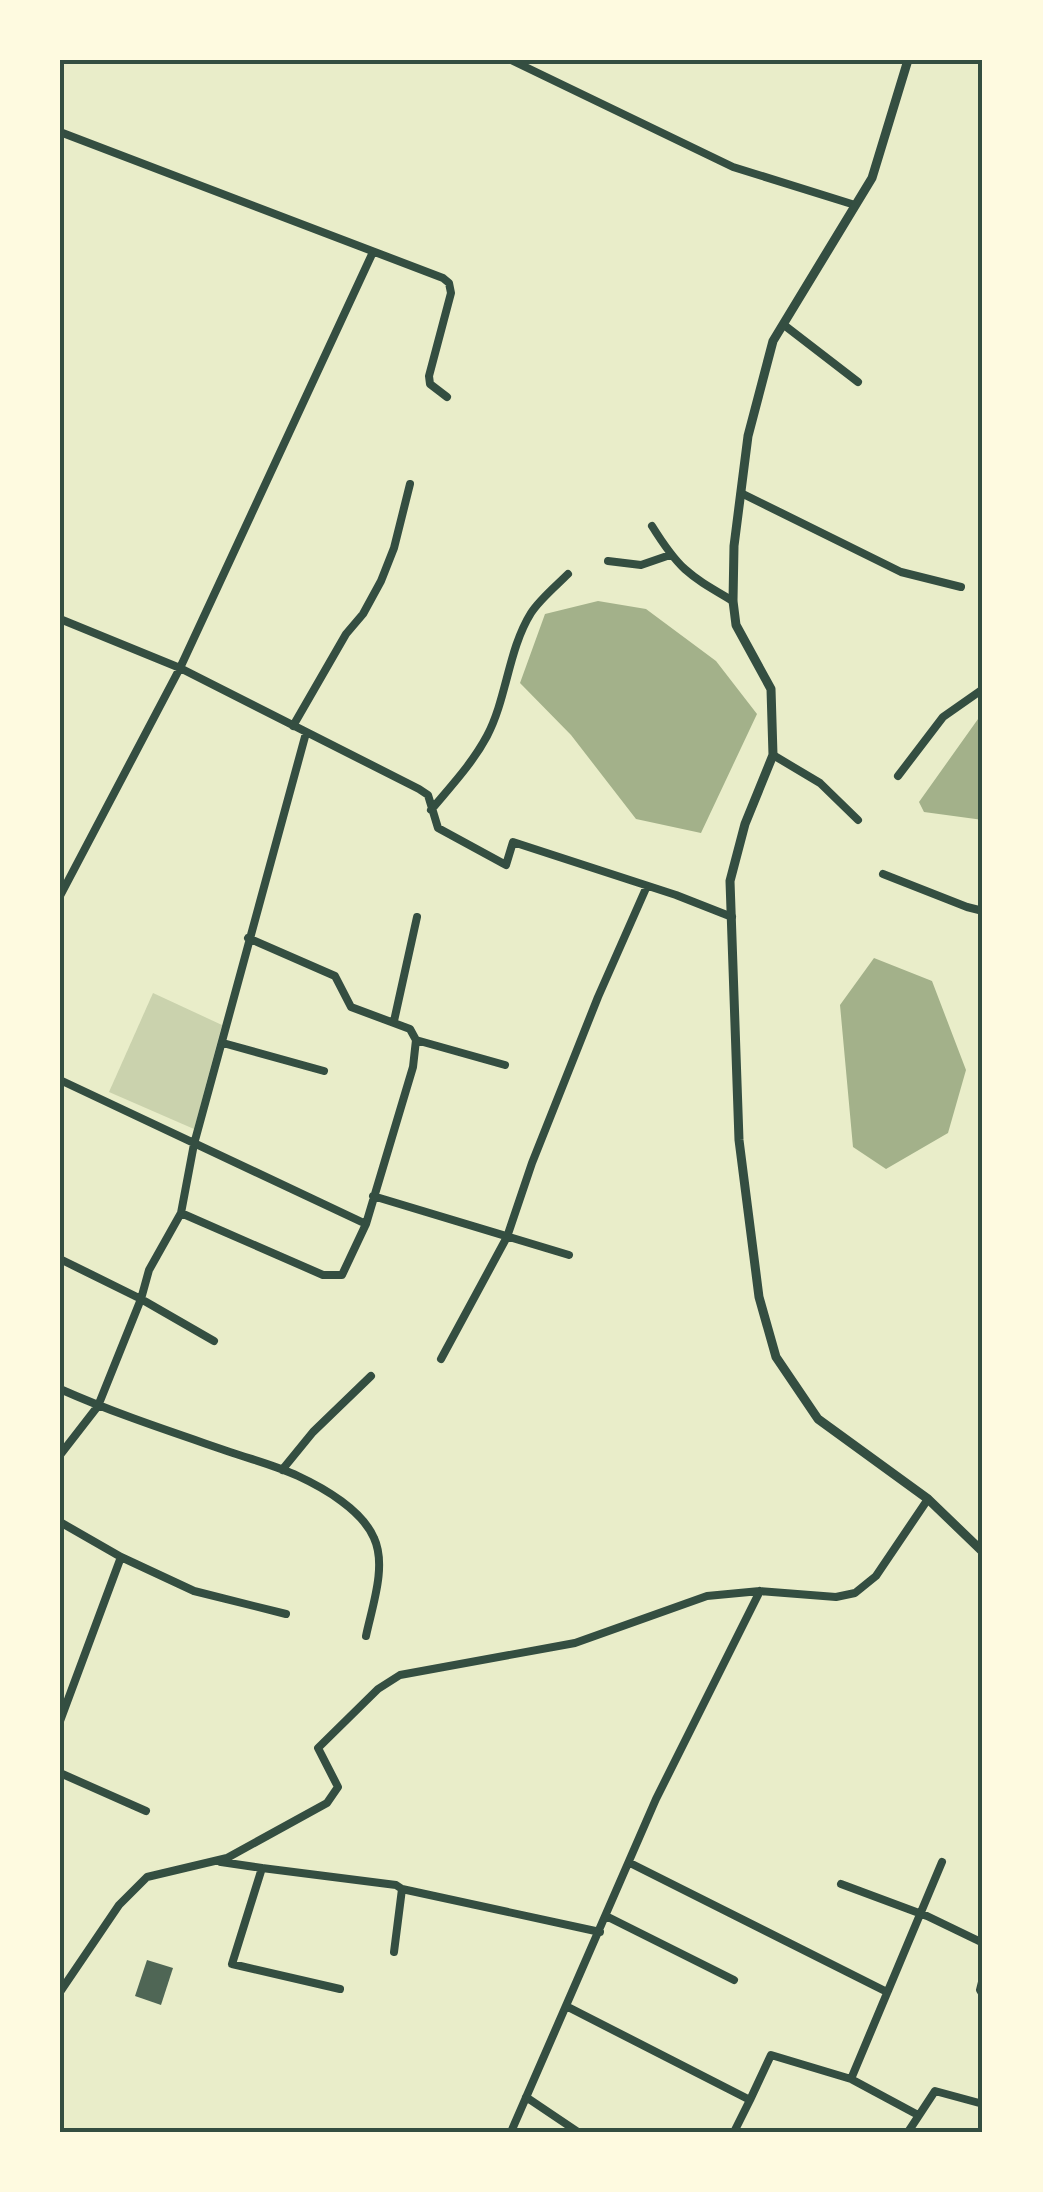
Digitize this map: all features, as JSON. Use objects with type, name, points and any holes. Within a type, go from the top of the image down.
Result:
[{"type":"street","points":[[511,60],[733,167],[855,204]]},
{"type":"street","points":[[908,60],[872,178],[774,341],[748,436],[734,546],[734,600],[736,625],[771,690],[773,754],[730,880],[739,1140],[759,1297],[776,1357],[818,1418],[928,1499],[983,1552]]},
{"type":"street","points":[[60,132],[449,283],[452,293],[429,376],[430,384],[447,397]]},
{"type":"street","points":[[60,896],[180,668],[373,252]]},
{"type":"street","points":[[784,325],[858,382]]},
{"type":"street","points":[[292,726],[380,581],[394,548],[410,484]]},
{"type":"street","points":[[740,493],[901,572],[961,588]]},
{"type":"street","points":[[652,526],[685,572],[734,600]]},
{"type":"street","points":[[608,561],[641,565],[670,555]]},
{"type":"street","points":[[430,810],[468,766],[488,735],[521,632],[532,610],[568,574]]},
{"type":"street","points":[[60,619],[180,668],[419,789],[428,795],[438,828],[506,865],[513,842],[732,918]]},
{"type":"street","points":[[898,776],[943,717],[983,689]]},
{"type":"street","points":[[60,1454],[98,1406],[150,1270],[182,1212],[194,1144],[306,732]]},
{"type":"street","points":[[773,754],[820,784],[858,820]]},
{"type":"street","points":[[883,874],[983,913]]},
{"type":"street","points":[[441,1359],[507,1237],[532,1163],[647,886]]},
{"type":"street","points":[[394,1021],[416,917]]},
{"type":"street","points":[[182,1212],[323,1275],[342,1275],[366,1224],[413,1067],[416,1040],[410,1029],[351,1007],[341,984],[324,968],[248,938]]},
{"type":"street","points":[[416,1040],[505,1064]]},
{"type":"street","points":[[223,1043],[324,1071]]},
{"type":"street","points":[[60,1080],[366,1224]]},
{"type":"street","points":[[373,1196],[568,1255]]},
{"type":"street","points":[[60,1260],[141,1299],[214,1341]]},
{"type":"street","points":[[282,1470],[313,1432],[370,1376]]},
{"type":"street","points":[[60,1389],[282,1470],[335,1497],[373,1536],[378,1550],[377,1580],[366,1636]]},
{"type":"street","points":[[60,1992],[120,1905],[147,1877],[227,1858],[328,1803],[338,1786],[318,1748],[378,1689],[400,1675],[575,1643],[706,1596],[760,1591],[836,1597],[855,1593],[876,1576],[928,1499]]},
{"type":"street","points":[[60,1522],[121,1557],[194,1591],[286,1614]]},
{"type":"street","points":[[60,1721],[121,1557]]},
{"type":"street","points":[[511,2132],[656,1800],[760,1591]]},
{"type":"street","points":[[60,1773],[146,1810]]},
{"type":"street","points":[[216,1861],[396,1885],[600,1932]]},
{"type":"street","points":[[630,1862],[887,1992]]},
{"type":"street","points":[[851,2079],[942,1862]]},
{"type":"street","points":[[262,1868],[232,1964],[340,1989]]},
{"type":"street","points":[[841,1884],[920,1913],[983,1943]]},
{"type":"street","points":[[394,1952],[402,1889]]},
{"type":"street","points":[[606,1916],[734,1980]]},
{"type":"street","points":[[983,1978],[983,1995]]},
{"type":"street","points":[[566,2006],[750,2100]]},
{"type":"street","points":[[734,2132],[771,2054],[851,2079],[918,2114]]},
{"type":"street","points":[[908,2132],[935,2091],[983,2104]]},
{"type":"street","points":[[526,2097],[578,2132]]},
{"type":"shaded area","points":[[598,601],[646,609],[716,661],[757,714],[701,833],[636,819],[571,735],[520,683],[545,614]]},
{"type":"shaded area","points":[[983,712],[983,820],[924,812],[919,802]]},
{"type":"shaded area","points":[[874,958],[932,981],[966,1070],[948,1133],[886,1169],[853,1147],[840,1005]]},
{"type":"shaded area","points":[[153,993],[222,1025],[194,1129],[109,1092]]},
{"type":"building","points":[[147,1960],[173,1968],[161,2005],[135,1996]]}]
